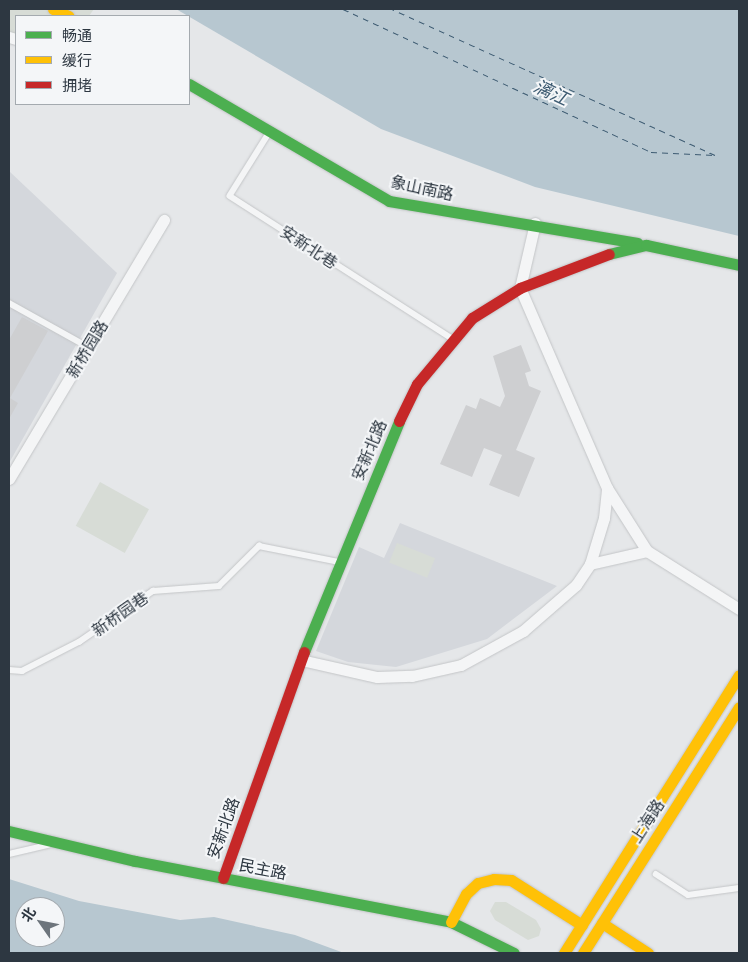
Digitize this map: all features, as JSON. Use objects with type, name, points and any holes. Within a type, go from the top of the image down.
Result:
[{"type":"main road","points":[[53,9],[67,15]]},
{"type":"main road","name":"象山南路","points":[[190,85],[389,201],[535,223],[646,245]]},
{"type":"main road","name":"安新北路","points":[[223,878],[301,660],[406,407],[451,338],[472,318],[520,288],[584,261],[646,245],[739,265]]},
{"type":"main road","name":"上海路","points":[[582,925],[739,675]]},
{"type":"main road","name":"上海路","points":[[583,953],[619,893],[739,707]]},
{"type":"main road","name":"民主路","points":[[9,831],[223,878],[451,922],[510,952]]},
{"type":"main road","points":[[451,922],[466,894],[478,883],[494,879],[511,880],[582,925],[564,953]]},
{"type":"main road","points":[[602,922],[648,953]]},
{"type":"street","name":"新桥园路","points":[[9,479],[164,220]]},
{"type":"street","points":[[535,223],[520,288],[607,488],[647,551],[739,609]]},
{"type":"street","points":[[301,660],[377,677],[412,676],[461,664],[523,631],[576,585],[590,564],[604,518],[607,488]]},
{"type":"street","points":[[590,564],[647,551]]},
{"type":"lane","name":"安新北巷","points":[[270,132],[230,196],[451,338]]},
{"type":"lane","points":[[9,303],[88,347]]},
{"type":"lane","name":"新桥园巷","points":[[9,670],[22,671],[79,642],[153,591],[219,586],[258,546],[341,562]]},
{"type":"lane","points":[[608,886],[615,859],[739,663]]},
{"type":"lane","points":[[619,893],[640,876],[739,719]]},
{"type":"lane","points":[[9,854],[58,843]]},
{"type":"lane","points":[[656,874],[688,895],[739,888]]},
{"type":"shaded area","points":[[9,9],[94,9],[90,15],[15,15],[15,34],[9,33]]},
{"type":"shaded area","points":[[9,171],[117,273],[9,463]]},
{"type":"shaded area","points":[[100,482],[149,509],[125,553],[76,526]]},
{"type":"shaded area","points":[[400,523],[557,586],[487,639],[396,667],[348,662],[316,651],[359,547],[384,558]]},
{"type":"shaded area","points":[[397,543],[435,558],[427,578],[389,562]]},
{"type":"shaded area","points":[[495,902],[506,902],[536,920],[541,929],[539,936],[528,940],[495,920],[490,911]]},
{"type":"water","name":"漓江","points":[[176,9],[739,9],[739,236],[535,187],[381,129],[190,17],[190,15]]},
{"type":"water","points":[[9,879],[79,901],[180,920],[214,917],[295,935],[344,953],[9,953]]},
{"type":"building","points":[[22,317],[48,331],[10,398],[18,403],[9,419],[9,340]]},
{"type":"building","points":[[521,345],[531,371],[525,373],[529,386],[541,391],[516,450],[535,458],[519,497],[489,485],[502,455],[484,448],[472,477],[440,464],[466,405],[476,409],[480,398],[500,407],[505,396],[493,356]]},
{"type":"ferry route","points":[[343,9],[651,152],[715,155],[392,9]]},
{"type":"traffic: fast","points":[[190,85],[389,201],[637,243]]},
{"type":"traffic: fast","points":[[609,254],[646,245],[739,265]]},
{"type":"traffic: fast","points":[[304,652],[399,421]]},
{"type":"traffic: fast","points":[[9,831],[135,861],[451,922],[514,953]]},
{"type":"traffic: slow","points":[[53,9],[67,15]]},
{"type":"traffic: slow","points":[[564,953],[739,675]]},
{"type":"traffic: slow","points":[[583,953],[739,707]]},
{"type":"traffic: slow","points":[[451,922],[466,894],[478,883],[494,879],[511,880],[582,925]]},
{"type":"traffic: slow","points":[[602,923],[648,953]]},
{"type":"traffic: jam","points":[[399,421],[417,384],[472,318],[520,288],[609,254]]},
{"type":"traffic: jam","points":[[223,878],[304,652]]}]
